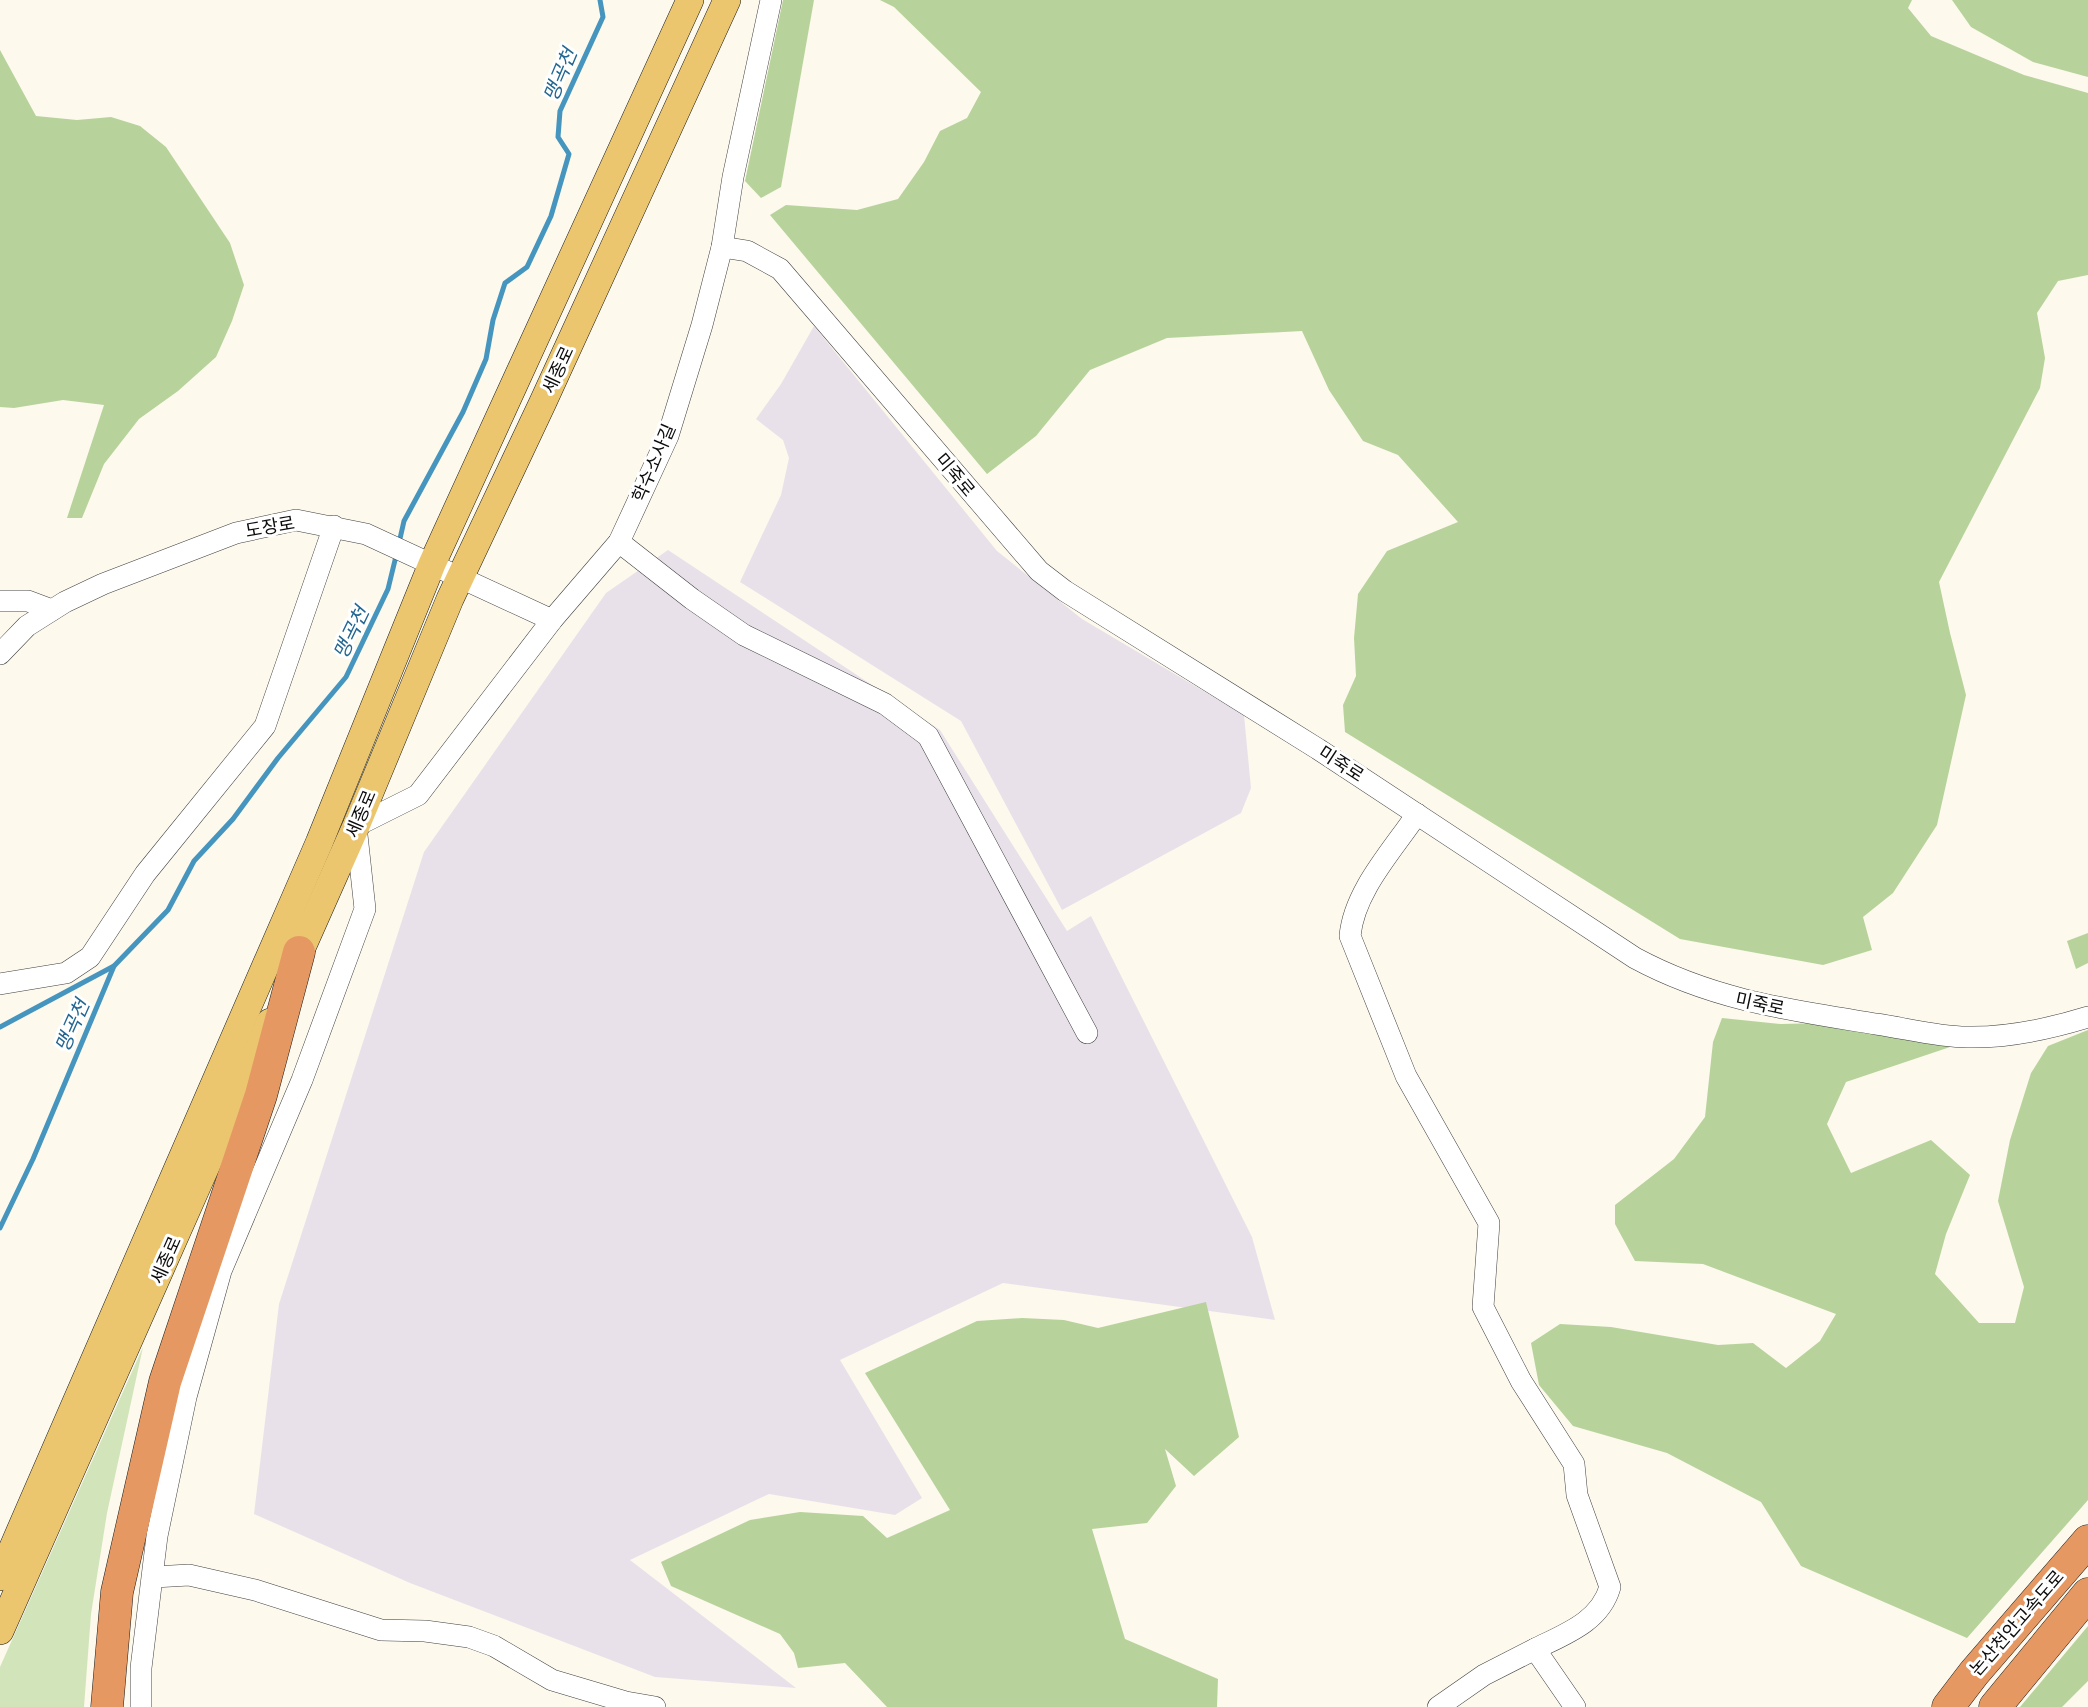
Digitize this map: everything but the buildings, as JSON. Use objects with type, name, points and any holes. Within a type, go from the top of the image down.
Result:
[{"type":"highway","points":[[107,1707],[117,1592],[165,1382],[261,1095],[299,952]]},
{"type":"highway","name":"논산천안고속도로","points":[[1948,1707],[1974,1673],[2088,1541]]},
{"type":"highway","name":"논산천안고속도로","points":[[1995,1707],[2088,1594]]},
{"type":"main road","name":"세종로","points":[[0,1577],[296,897],[422,559],[690,0]]},
{"type":"main road","name":"세종로","points":[[0,1631],[201,1181],[299,952],[356,826],[460,577],[549,391],[728,0]]},
{"type":"street","name":"학수소사길","points":[[356,826],[418,795],[552,620],[619,542],[668,436],[702,325],[722,247],[733,177],[771,0]]},
{"type":"street","name":"미죽로","points":[[722,247],[747,251],[780,269],[1039,571],[1065,591],[1417,814],[1635,958],[1668,976],[1761,1006],[1965,1037],[2028,1032],[2088,1017]]},
{"type":"street","name":"도장로","points":[[0,654],[27,626],[52,610],[103,584],[237,533],[296,520],[366,534],[552,620]]},
{"type":"street","points":[[0,984],[66,973],[90,957],[145,874],[265,726],[334,526]]},
{"type":"street","points":[[619,542],[692,599],[744,635],[885,704],[928,736],[1087,1033]]},
{"type":"street","points":[[0,601],[28,601],[52,610]]},
{"type":"street","points":[[1417,814],[1352,916],[1350,936],[1407,1076],[1489,1223],[1483,1307],[1521,1381],[1574,1464],[1577,1495],[1610,1587],[1606,1603],[1585,1624],[1484,1675],[1438,1707]]},
{"type":"street","points":[[141,1707],[141,1668],[154,1578],[157,1536],[186,1397],[220,1271],[302,1080],[365,909],[356,826]]},
{"type":"street","points":[[154,1578],[189,1575],[255,1590],[381,1630],[424,1631],[469,1637],[494,1646],[552,1680],[627,1702],[655,1707]]},
{"type":"street","points":[[1535,1648],[1575,1707]]},
{"type":"shaded area","points":[[814,326],[997,551],[1082,619],[1244,715],[1251,788],[1241,813],[1062,910],[961,721],[740,582],[781,495],[789,458],[783,440],[756,419],[781,384]]},
{"type":"shaded area","points":[[668,550],[940,730],[1067,931],[1091,916],[1252,1237],[1275,1320],[1003,1283],[840,1360],[922,1498],[895,1515],[769,1494],[630,1560],[796,1688],[655,1677],[410,1583],[254,1514],[279,1304],[424,852],[606,593]]},
{"type":"green space","points":[[783,0],[814,0],[781,187],[761,198],[745,181]]},
{"type":"green space","points":[[880,0],[1912,0],[1908,8],[1931,36],[2024,75],[2088,93],[2088,275],[2058,281],[2037,313],[2045,358],[2040,388],[1939,582],[1966,695],[1937,825],[1893,893],[1863,917],[1872,950],[1823,965],[1680,939],[1345,732],[1343,705],[1356,676],[1354,638],[1358,594],[1387,551],[1458,522],[1398,455],[1363,441],[1329,390],[1302,331],[1167,338],[1090,370],[1036,436],[987,474],[770,215],[786,205],[857,210],[898,199],[924,162],[940,131],[967,118],[981,92],[894,7]]},
{"type":"green space","points":[[1952,0],[2088,0],[2088,77],[2033,62],[1971,27]]},
{"type":"green space","points":[[0,50],[36,116],[77,120],[111,117],[140,126],[166,147],[230,243],[244,285],[232,321],[216,357],[178,391],[139,419],[104,464],[82,518],[67,518],[104,405],[63,400],[14,408],[0,407]]},
{"type":"green space","points":[[2088,933],[2088,963],[2076,969],[2067,941]]},
{"type":"green space","points":[[1722,1018],[1781,1024],[1869,1022],[1959,1044],[1846,1082],[1827,1124],[1851,1173],[1931,1140],[1970,1175],[1946,1234],[1935,1274],[1979,1323],[2015,1323],[2024,1287],[1998,1201],[2010,1140],[2031,1073],[2048,1046],[2088,1030],[2088,1500],[1967,1638],[1801,1566],[1761,1502],[1667,1453],[1573,1426],[1539,1385],[1531,1343],[1560,1324],[1611,1327],[1718,1345],[1753,1343],[1786,1368],[1820,1341],[1836,1314],[1703,1264],[1635,1261],[1615,1224],[1615,1205],[1674,1159],[1705,1117],[1713,1042]]},
{"type":"green space","points":[[1206,1302],[1239,1437],[1194,1476],[1165,1449],[1176,1486],[1147,1523],[1092,1529],[1125,1639],[1218,1679],[1217,1707],[887,1707],[845,1663],[798,1668],[794,1653],[780,1634],[671,1586],[661,1562],[750,1520],[800,1512],[863,1516],[887,1538],[950,1510],[865,1373],[977,1321],[1022,1318],[1064,1320],[1098,1328]]},
{"type":"green space","points":[[143,1347],[107,1513],[91,1614],[84,1707],[0,1707],[0,1667]]},
{"type":"green space","points":[[2088,1626],[2088,1681],[2062,1707],[2020,1707]]},
{"type":"waterway","name":"맹곡천","points":[[399,543],[404,521],[463,412],[486,359],[493,320],[505,283],[527,267],[551,216],[569,154],[558,137],[560,111],[603,17],[600,0]]},
{"type":"waterway","name":"맹곡천","points":[[0,1228],[33,1159],[114,966],[168,910],[194,861],[233,819],[278,758],[346,677],[388,589],[397,552]]},
{"type":"waterway","points":[[0,1027],[114,966]]}]
